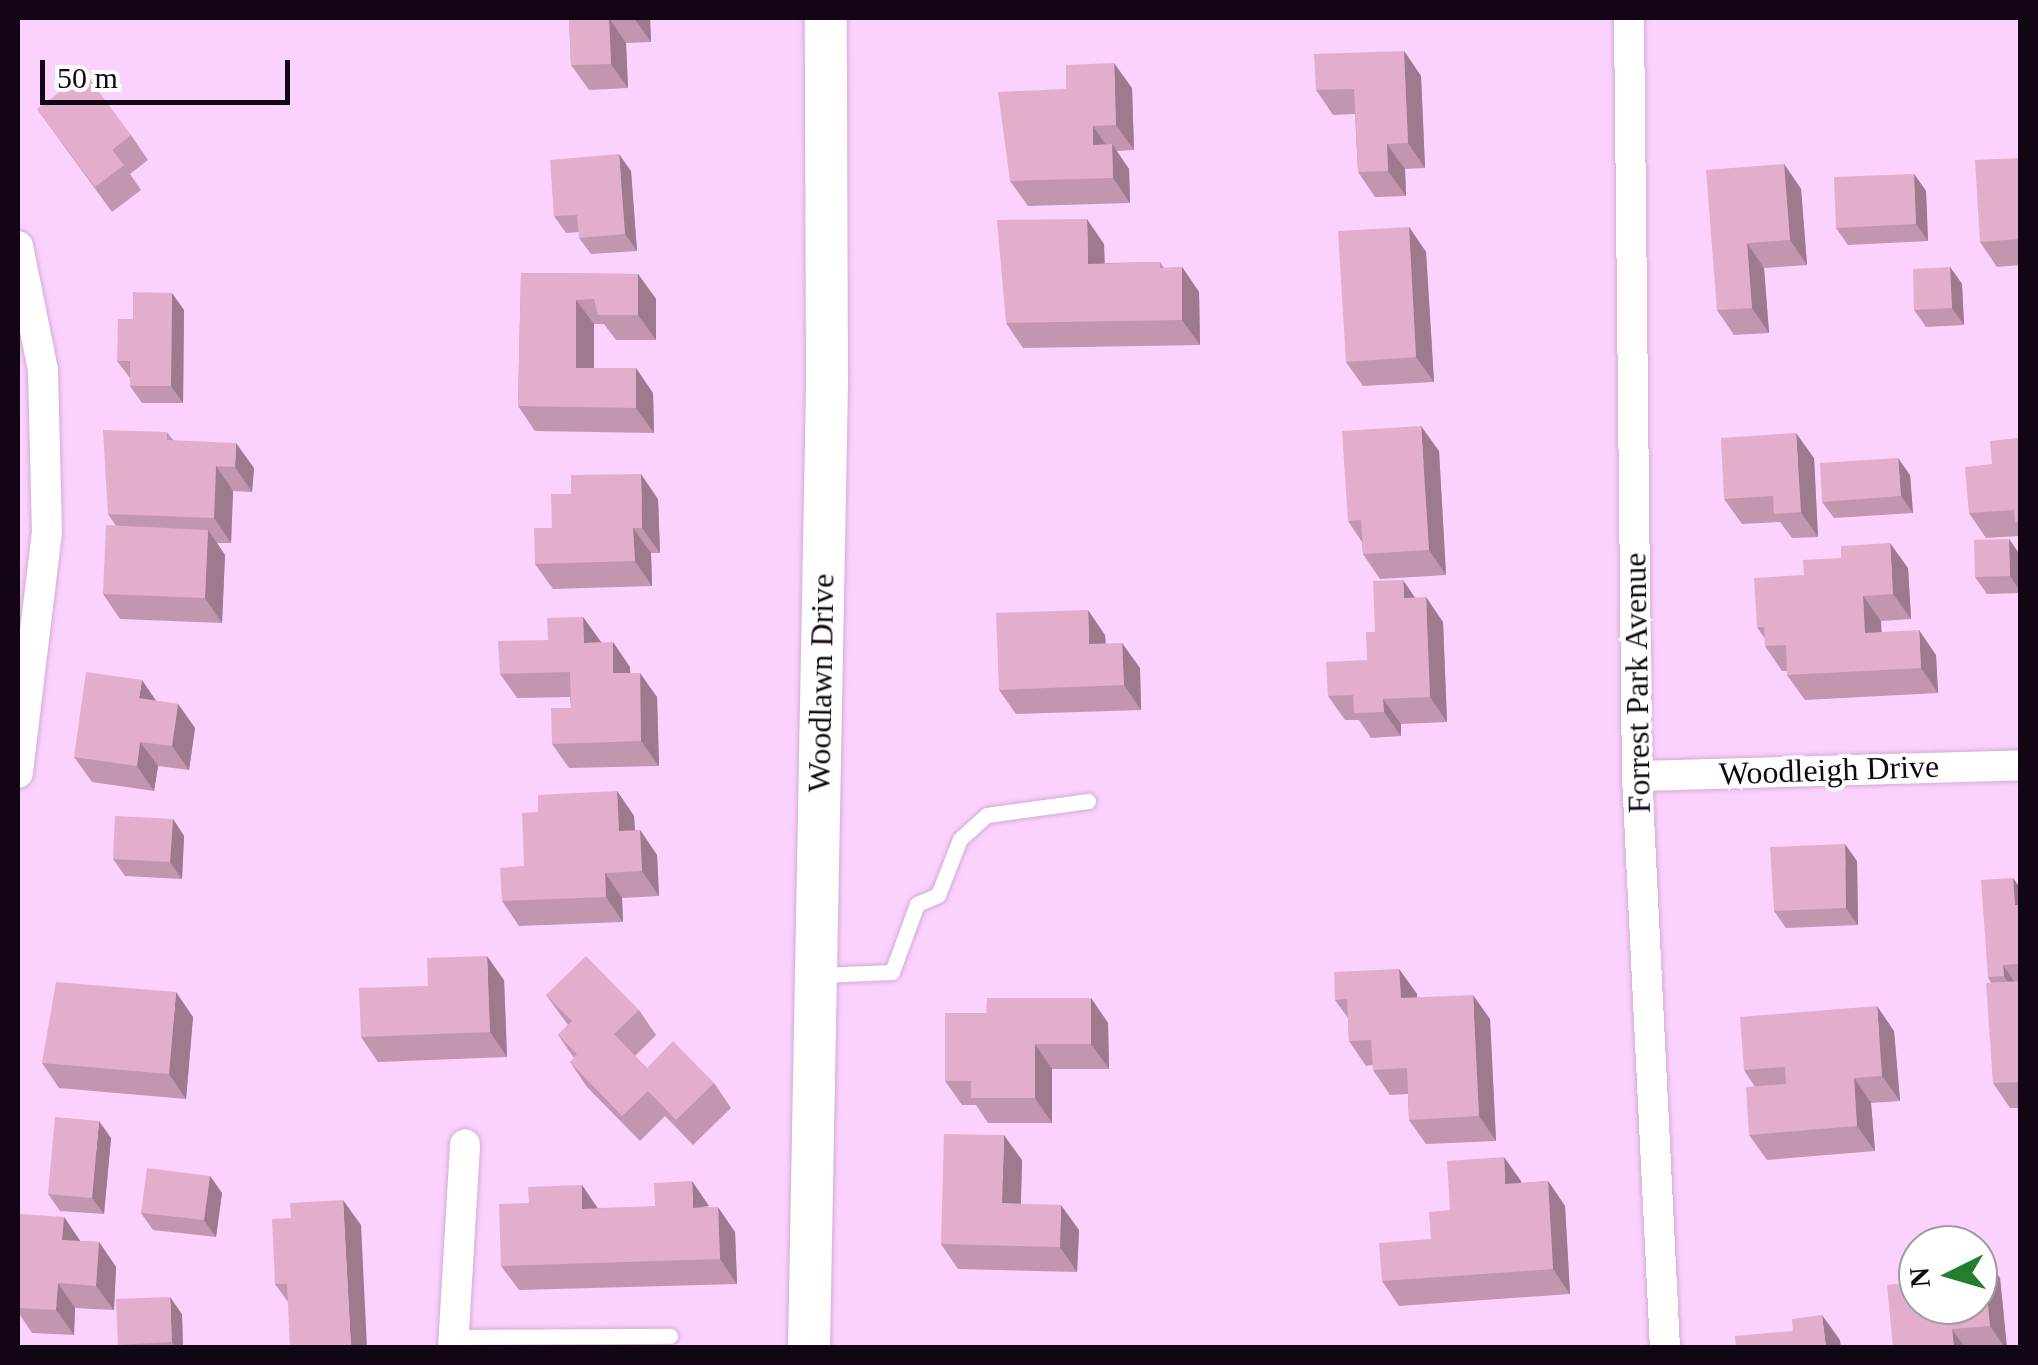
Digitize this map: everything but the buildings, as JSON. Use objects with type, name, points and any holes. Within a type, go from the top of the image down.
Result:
[{"type":"main road","name":"Woodlawn Drive","points":[[810,1348],[828,359],[826,18]]},
{"type":"street","name":"Forrest Park Avenue","points":[[1629,18],[1637,776],[1665,1348]]},
{"type":"street","points":[[18,246],[43,370],[47,532],[18,773]]},
{"type":"street","name":"Woodleigh Drive","points":[[1637,776],[2020,765]]},
{"type":"street","points":[[453,1342],[464,1144]]},
{"type":"lane","points":[[816,975],[892,972],[917,904],[938,895],[960,839],[987,815],[1088,801]]},
{"type":"lane","points":[[453,1342],[670,1336]]}]
